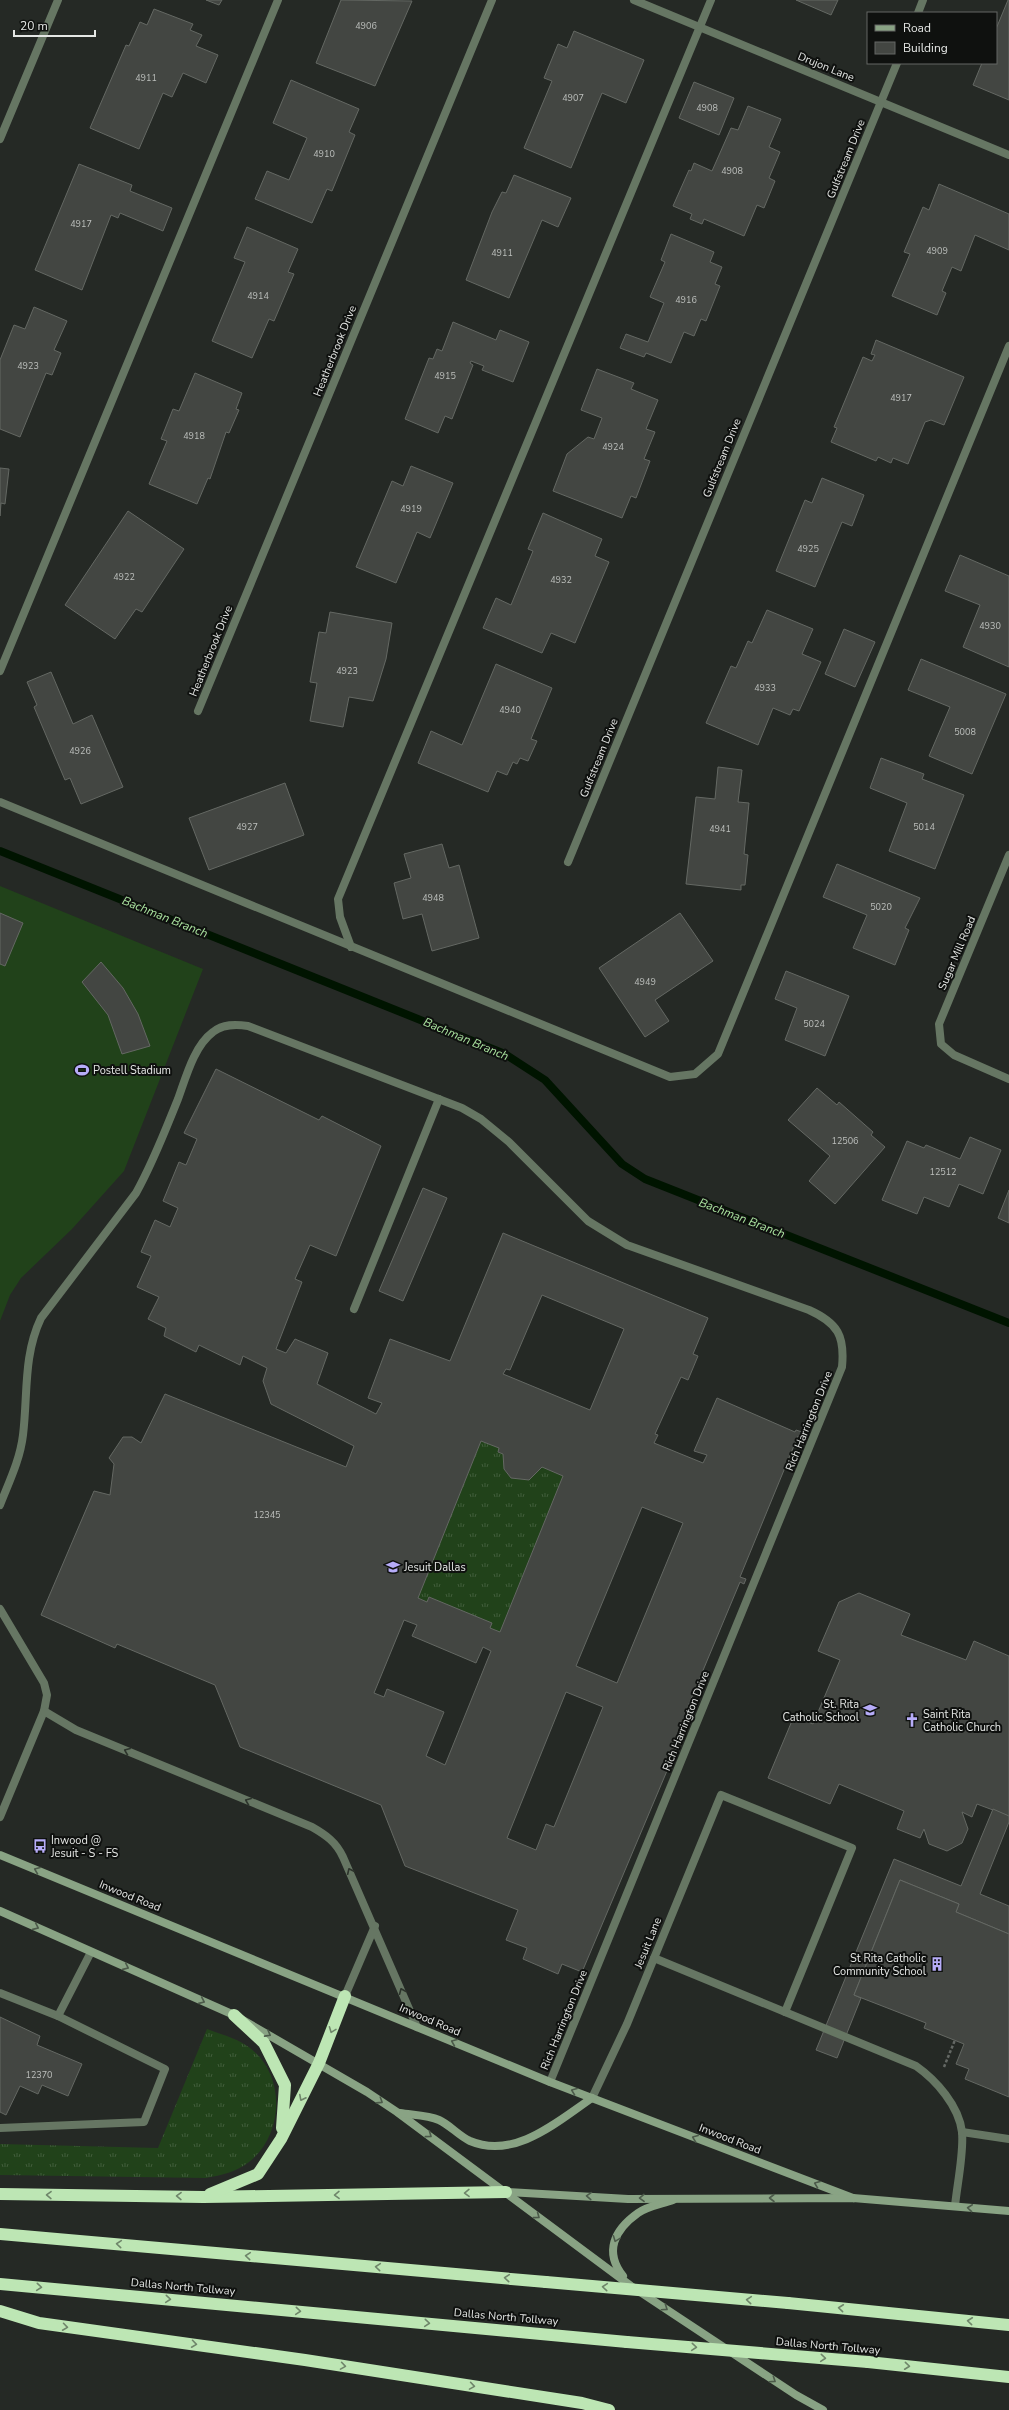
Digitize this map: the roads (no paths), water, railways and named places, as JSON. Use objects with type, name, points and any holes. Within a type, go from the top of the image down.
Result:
[{"type":"highway","points":[[203,2196],[258,2174],[281,2139],[319,2063],[346,1996]]},
{"type":"highway","points":[[234,2015],[264,2043],[285,2086],[285,2110],[281,2139]]},
{"type":"highway","points":[[0,2194],[203,2196],[506,2192]]},
{"type":"highway","points":[[0,2234],[788,2303],[1009,2325]]},
{"type":"highway","name":"Dallas North Tollway","points":[[0,2284],[627,2342],[868,2362],[1009,2377]]},
{"type":"highway","points":[[0,2311],[39,2323],[305,2360],[582,2403],[609,2410]]},
{"type":"main road","name":"Inwood Road","points":[[0,1855],[346,1996],[550,2082],[853,2198]]},
{"type":"main road","points":[[0,1911],[234,2015],[319,2063],[397,2112],[632,2286],[796,2396],[823,2410]]},
{"type":"main road","points":[[397,2112],[438,2120],[470,2141],[486,2144],[506,2144],[521,2142],[535,2136],[592,2098]]},
{"type":"main road","name":"Inwood Road","points":[[506,2192],[628,2199],[853,2198],[1009,2211]]},
{"type":"main road","points":[[632,2286],[614,2265],[614,2241],[622,2228],[638,2213],[681,2198]]},
{"type":"street","points":[[0,139],[58,0]]},
{"type":"street","points":[[0,671],[278,0]]},
{"type":"street","name":"Heatherbrook Drive","points":[[198,711],[492,0]]},
{"type":"street","name":"Drujon Lane","points":[[634,0],[1009,155]]},
{"type":"street","points":[[351,947],[340,918],[338,899],[711,0]]},
{"type":"street","points":[[918,12],[923,0]]},
{"type":"street","name":"Gulfstream Drive","points":[[568,862],[897,64]]},
{"type":"street","points":[[0,802],[670,1078],[695,1074],[718,1054],[1009,346]]},
{"type":"street","name":"Sugar Mill Road","points":[[1009,856],[1006,871],[939,1024],[941,1044],[954,1055],[1009,1079]]},
{"type":"street","points":[[0,1505],[19,1457],[23,1437],[26,1371],[33,1334],[41,1318],[59,1291],[136,1193],[148,1173],[192,1062],[203,1042],[213,1032],[224,1026],[237,1024],[248,1026],[438,1099],[354,1309]]},
{"type":"street","name":"Rich Harrington Drive","points":[[438,1099],[462,1108],[496,1130],[574,1208],[605,1233],[646,1253],[822,1316],[833,1323],[838,1332],[843,1353],[842,1367],[550,2082]]},
{"type":"street","points":[[0,1609],[44,1683],[47,1695],[44,1711],[0,1817]]},
{"type":"street","points":[[44,1711],[76,1730],[325,1835],[337,1845],[375,1926],[417,2026]]},
{"type":"street","name":"Jesuit Lane","points":[[592,2098],[612,2059],[721,1796],[852,1848],[785,2012]]},
{"type":"street","points":[[346,1996],[375,1926]]},
{"type":"street","points":[[58,2016],[91,1952]]},
{"type":"street","points":[[654,1958],[916,2066],[932,2077],[956,2113],[962,2132],[955,2206]]},
{"type":"street","points":[[0,1992],[58,2016],[165,2069],[144,2122],[0,2128]]},
{"type":"street","points":[[962,2132],[1009,2139]]},
{"type":"waterway","name":"Bachman Branch","points":[[0,851],[505,1054],[545,1080],[622,1164],[645,1179],[1009,1323]]},
{"type":"place","name":"Postell Stadium","points":[[82,1070]]},
{"type":"place","name":"Jesuit Dallas","points":[[393,1567]]},
{"type":"place","name":"St. Rita Catholic School","points":[[870,1710]]},
{"type":"place","name":"Saint Rita Catholic Church","points":[[912,1720]]},
{"type":"place","name":"Inwood @ Jesuit - S - FS","points":[[40,1846]]},
{"type":"place","name":"St Rita Catholic Community School","points":[[937,1964]]}]
